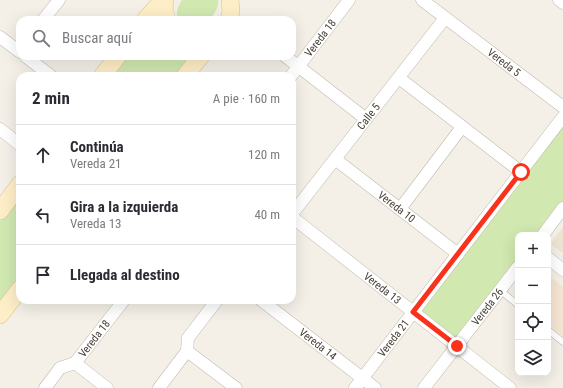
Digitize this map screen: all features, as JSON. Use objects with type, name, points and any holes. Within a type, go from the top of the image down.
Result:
[{"type":"main road","points":[[149,16],[164,0]]},
{"type":"main road","points":[[164,0],[166,16]]},
{"type":"main road","points":[[232,13],[244,0]]},
{"type":"main road","points":[[105,72],[115,60]]},
{"type":"main road","points":[[188,72],[198,60]]},
{"type":"main road","points":[[0,211],[16,189]]},
{"type":"main road","points":[[0,315],[16,294]]},
{"type":"street","points":[[46,16],[59,0]]},
{"type":"street","name":"Vereda 18","points":[[295,71],[349,0]]},
{"type":"street","name":"Vereda 5","points":[[422,0],[563,107]]},
{"type":"street","points":[[559,0],[563,3]]},
{"type":"street","name":"Calle 5","points":[[296,209],[445,18]]},
{"type":"street","points":[[0,37],[16,48]]},
{"type":"street","points":[[31,60],[46,72]]},
{"type":"street","points":[[288,60],[295,71],[366,119]]},
{"type":"street","points":[[399,78],[521,172]]},
{"type":"street","name":"Vereda 21","points":[[359,383],[563,117]]},
{"type":"street","points":[[400,209],[462,127]]},
{"type":"street","points":[[0,129],[16,142]]},
{"type":"street","name":"Vereda 10","points":[[335,159],[458,254]]},
{"type":"street","points":[[544,232],[563,208]]},
{"type":"street","name":"Vereda 13","points":[[296,221],[510,388]]},
{"type":"street","points":[[551,260],[563,270]]},
{"type":"street","name":"Vereda 26","points":[[424,388],[517,268]]},
{"type":"street","name":"Vereda 18","points":[[45,388],[60,368],[75,363],[120,304]]},
{"type":"street","points":[[159,388],[187,351],[188,338],[214,304]]},
{"type":"street","name":"Vereda 14","points":[[266,304],[359,383],[375,388]]},
{"type":"street","points":[[187,351],[236,388]]},
{"type":"street","points":[[75,363],[107,388]]},
{"type":"lane","points":[[500,290],[517,304]]},
{"type":"lane","points":[[551,332],[563,342]]},
{"type":"shaded area","points":[[563,227],[563,253],[551,243]]},
{"type":"shaded area","points":[[551,277],[563,287],[563,336],[551,327]]},
{"type":"green space","points":[[182,0],[218,0],[218,6],[212,16],[177,16],[179,5]]},
{"type":"green space","points":[[123,60],[188,60],[181,72],[114,72]]},
{"type":"green space","points":[[563,125],[563,201],[539,232],[515,232],[515,264],[456,342],[419,314]]},
{"type":"green space","points":[[16,199],[16,288],[0,309],[0,221]]},
{"type":"route","points":[[457,346],[413,312],[521,172]]}]
